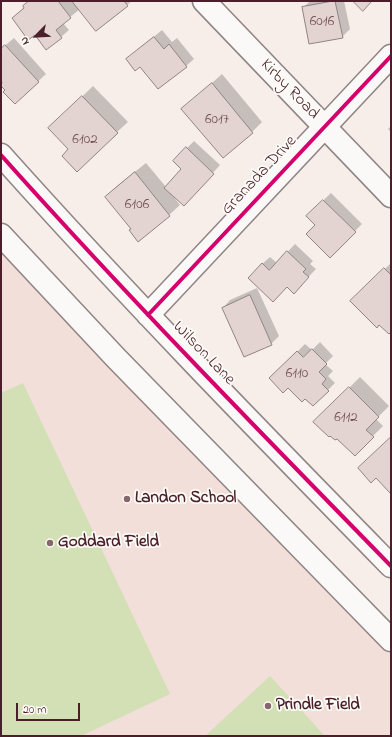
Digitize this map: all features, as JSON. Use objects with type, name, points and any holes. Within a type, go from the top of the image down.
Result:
[{"type":"street","name":"Kirby Road","points":[[204,1],[391,196]]},
{"type":"street","name":"Granada Drive","points":[[148,315],[391,56]]},
{"type":"street","name":"Wilson Lane","points":[[1,155],[76,239],[148,315],[391,566]]},
{"type":"street","points":[[1,234],[116,358],[391,640]]},
{"type":"shaded area","name":"Landon School","points":[[1,235],[391,640],[391,736],[1,736]]},
{"type":"green space","name":"Goddard Field","points":[[23,383],[170,694],[81,736],[1,736],[1,393]]},
{"type":"green space","name":"Prindle Field","points":[[270,676],[325,736],[205,736]]},
{"type":"building","points":[[29,1],[58,1],[71,18],[56,30],[62,38],[46,50],[35,35],[28,40],[12,18],[24,8],[23,6]]},
{"type":"building","points":[[72,1],[124,1],[128,6],[96,31]]},
{"type":"building","points":[[335,1],[343,38],[309,44],[302,7]]},
{"type":"building","points":[[353,1],[372,1],[363,11]]},
{"type":"building","points":[[154,37],[164,49],[169,44],[187,67],[158,89],[140,67],[135,71],[126,59]]},
{"type":"building","points":[[5,45],[39,82],[15,104],[3,92],[5,90],[1,86],[1,49]]},
{"type":"building","points":[[212,83],[253,133],[223,158],[181,109]]},
{"type":"building","points":[[82,96],[118,133],[77,172],[62,156],[68,149],[48,128]]},
{"type":"building","points":[[186,147],[214,174],[184,206],[164,188],[181,169],[173,161]]},
{"type":"building","points":[[135,172],[170,216],[138,242],[129,230],[131,229],[105,197]]},
{"type":"building","points":[[323,200],[356,232],[330,258],[306,234],[315,225],[306,216]]},
{"type":"building","points":[[287,251],[306,269],[303,272],[309,277],[294,294],[287,287],[273,302],[248,278],[262,263],[269,270]]},
{"type":"building","points":[[384,268],[391,275],[391,332],[389,334],[379,325],[377,328],[350,301]]},
{"type":"building","points":[[250,295],[272,345],[244,357],[222,308]]},
{"type":"building","points":[[312,349],[327,364],[319,372],[326,379],[322,384],[329,391],[313,406],[305,399],[302,402],[288,388],[283,393],[269,378],[297,351],[303,357]]},
{"type":"building","points":[[349,387],[379,417],[366,430],[374,437],[355,456],[337,439],[335,440],[330,436],[329,437],[313,422]]},
{"type":"building","points":[[391,437],[390,493],[376,478],[371,483],[358,468]]},
{"type":"cycle path","points":[[148,315],[391,56]]},
{"type":"cycle path","points":[[1,155],[145,311],[391,566]]},
{"type":"place","name":"Landon School","points":[[127,499]]},
{"type":"place","name":"Goddard Field","points":[[50,543]]},
{"type":"place","name":"Prindle Field","points":[[268,706]]}]
